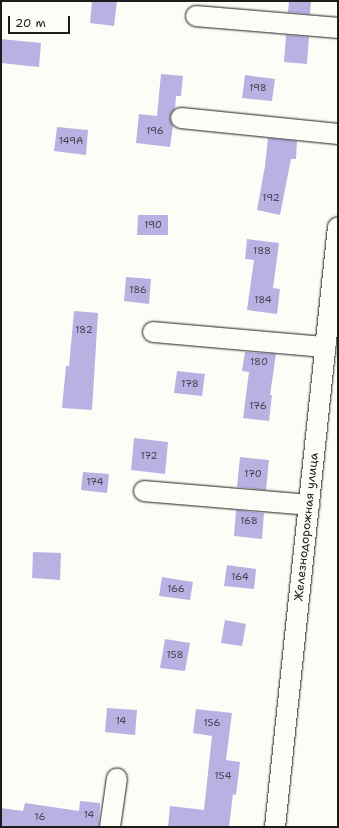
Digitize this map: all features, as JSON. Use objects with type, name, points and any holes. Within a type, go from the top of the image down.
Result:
[{"type":"street","points":[[196,16],[338,28]]},
{"type":"street","points":[[181,118],[338,134]]},
{"type":"street","name":"Железнодорожная улица","points":[[275,827],[338,227]]},
{"type":"street","points":[[153,332],[325,347]]},
{"type":"street","points":[[144,491],[309,505]]},
{"type":"street","points":[[110,827],[117,778]]},
{"type":"building","points":[[92,1],[117,1],[114,26],[90,23]]},
{"type":"building","points":[[289,1],[311,1],[310,14],[288,12]]},
{"type":"building","points":[[286,35],[309,37],[307,64],[284,62]]},
{"type":"building","points":[[1,39],[41,43],[39,67],[1,63]]},
{"type":"building","points":[[161,74],[183,76],[181,96],[176,96],[175,109],[170,116],[173,126],[170,147],[136,143],[139,114],[157,116]]},
{"type":"building","points":[[245,75],[275,79],[272,101],[242,98]]},
{"type":"building","points":[[57,127],[88,130],[86,155],[54,151]]},
{"type":"building","points":[[268,138],[297,141],[296,159],[291,159],[280,215],[257,210],[265,166]]},
{"type":"building","points":[[138,215],[168,215],[168,235],[137,235]]},
{"type":"building","points":[[247,239],[279,243],[273,288],[280,289],[277,314],[247,310],[254,260],[245,259]]},
{"type":"building","points":[[126,277],[151,279],[149,304],[124,301]]},
{"type":"building","points":[[74,311],[98,313],[92,410],[62,408],[66,366],[69,366]]},
{"type":"building","points":[[245,352],[276,354],[270,395],[272,395],[269,421],[243,418],[249,372],[242,371]]},
{"type":"building","points":[[177,371],[205,374],[202,396],[174,393]]},
{"type":"building","points":[[134,438],[168,442],[165,474],[131,470]]},
{"type":"building","points":[[240,457],[269,460],[266,490],[237,487]]},
{"type":"building","points":[[83,472],[109,474],[107,493],[81,490]]},
{"type":"building","points":[[236,510],[264,513],[262,539],[234,536]]},
{"type":"building","points":[[33,552],[61,553],[60,580],[32,578]]},
{"type":"building","points":[[227,565],[256,569],[254,589],[224,586]]},
{"type":"building","points":[[162,577],[193,582],[190,600],[159,596]]},
{"type":"building","points":[[225,620],[246,624],[242,646],[221,643]]},
{"type":"building","points":[[165,639],[190,643],[185,671],[160,668]]},
{"type":"building","points":[[107,708],[137,710],[135,735],[105,732]]},
{"type":"building","points":[[196,709],[232,713],[226,760],[240,762],[236,795],[233,794],[229,827],[168,827],[170,806],[204,810],[212,736],[193,733]]},
{"type":"building","points":[[80,801],[100,803],[99,827],[1,827],[1,808],[23,811],[25,803],[79,811]]}]
